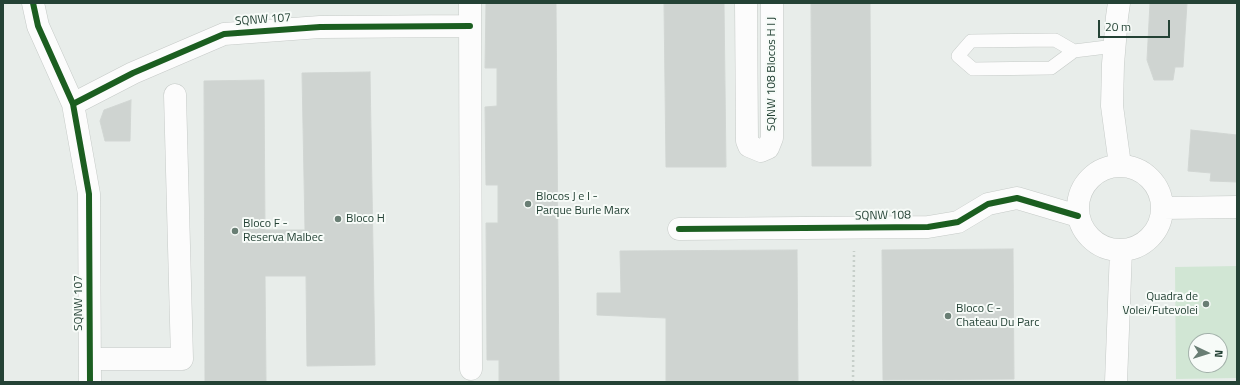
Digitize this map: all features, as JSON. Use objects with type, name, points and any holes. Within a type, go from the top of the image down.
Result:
[{"type":"street","name":"SQNW 107","points":[[33,3],[38,26],[73,104],[89,194],[90,382]]},
{"type":"street","points":[[470,3],[471,370]]},
{"type":"street","name":"SQNW 108 Blocos H I J","points":[[746,3],[747,141],[749,146],[761,151],[768,148],[772,138],[772,3]]},
{"type":"street","points":[[1119,3],[1112,106],[1120,165]]},
{"type":"street","name":"SQNW 107","points":[[73,104],[133,72],[224,34],[320,27],[470,26]]},
{"type":"street","points":[[90,359],[182,359],[175,95]]},
{"type":"street","points":[[1120,165],[1137,169],[1152,180],[1160,196],[1163,208],[1160,222],[1148,239],[1135,247],[1121,250],[1102,246],[1096,242],[1086,234],[1078,216],[1079,197],[1087,180],[1102,169],[1120,165]]},
{"type":"street","name":"SQNW 108","points":[[678,229],[928,227],[958,222],[988,204],[1017,198],[1078,216]]},
{"type":"street","points":[[1163,208],[1237,208]]},
{"type":"street","points":[[1116,382],[1121,250]]},
{"type":"lane","points":[[1074,51],[1054,40],[971,41],[958,56],[973,69],[1051,68],[1074,51],[1115,46]]},
{"type":"path","points":[[853,382],[855,227]]},
{"type":"green space","name":"Quadra de Volei/Futevolei","points":[[1237,266],[1237,378],[1176,379],[1175,267]]},
{"type":"building","name":"Blocos J e I - Parque Burle Marx","points":[[486,3],[556,3],[559,382],[499,382],[499,360],[487,360],[486,223],[498,223],[498,185],[486,185],[485,107],[497,106],[497,68],[485,68]]},
{"type":"building","points":[[664,3],[724,3],[726,167],[666,167]]},
{"type":"building","points":[[811,3],[870,3],[871,166],[812,166]]},
{"type":"building","points":[[1150,3],[1187,3],[1183,67],[1175,67],[1173,80],[1154,80],[1147,60]]},
{"type":"building","points":[[370,72],[375,365],[307,366],[306,276],[265,276],[266,382],[205,382],[204,81],[264,80],[265,230],[305,230],[302,73]]},
{"type":"building","points":[[131,100],[130,141],[105,141],[100,121],[104,110]]},
{"type":"building","points":[[1191,130],[1237,135],[1237,182],[1210,181],[1211,173],[1188,171]]},
{"type":"building","name":"Bloco C - Chateau Du Parc","points":[[1013,249],[1014,379],[883,380],[882,250]]},
{"type":"building","points":[[797,250],[798,381],[666,382],[666,318],[597,315],[597,293],[621,293],[620,251]]},
{"type":"cycle path","points":[[33,3],[38,26],[73,104],[89,194],[90,382]]},
{"type":"cycle path","points":[[73,104],[133,73],[224,34],[320,27],[470,26]]},
{"type":"cycle path","points":[[679,229],[928,227],[958,222],[988,204],[1017,198],[1078,216]]},
{"type":"place","name":"Blocos J e I - Parque Burle Marx","points":[[528,204]]},
{"type":"place","name":"Bloco H","points":[[338,219]]},
{"type":"place","name":"Bloco F - Reserva Malbec","points":[[235,231]]},
{"type":"place","name":"Quadra de Volei/Futevolei","points":[[1206,304]]},
{"type":"place","name":"Bloco C - Chateau Du Parc","points":[[948,316]]}]
